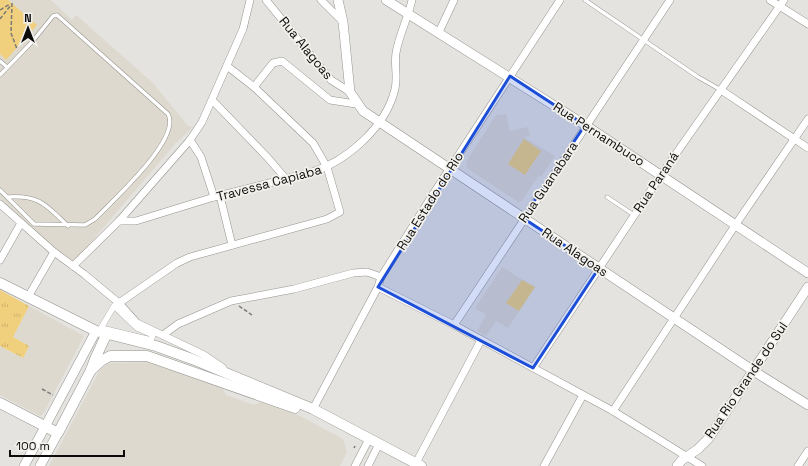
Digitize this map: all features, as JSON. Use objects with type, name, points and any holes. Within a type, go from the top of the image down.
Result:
[{"type":"main road","points":[[0,283],[96,330],[156,346],[232,374],[314,409],[378,447],[414,465]]},
{"type":"main road","points":[[0,403],[58,433],[91,370],[108,333]]},
{"type":"main road","points":[[91,370],[101,360],[110,356],[147,356],[293,407],[368,441]]},
{"type":"street","points":[[73,266],[119,221],[190,140],[202,122],[213,101],[246,22],[250,0]]},
{"type":"street","name":"Rua Alagoas","points":[[266,0],[331,80],[350,92]]},
{"type":"street","points":[[321,0],[343,22]]},
{"type":"street","name":"Rua Alagoas","points":[[338,0],[343,22],[350,92],[356,104],[379,123],[450,168],[752,370],[808,405]]},
{"type":"street","name":"Rua Pernambuco","points":[[386,0],[510,76],[808,273]]},
{"type":"street","name":"Travessa Capiaba","points":[[119,221],[136,221],[327,167],[354,149],[379,123],[394,92],[396,52],[409,14],[412,0]]},
{"type":"street","points":[[439,32],[454,0]]},
{"type":"street","name":"Rua Estado do Rio","points":[[314,409],[378,287],[381,278],[450,168],[560,0]]},
{"type":"street","name":"Rua Guanabara","points":[[454,325],[523,218],[670,0]]},
{"type":"street","points":[[770,0],[782,3],[808,24]]},
{"type":"street","name":"Rua Paraná","points":[[533,368],[661,175],[782,3]]},
{"type":"street","points":[[254,87],[273,63],[282,61],[330,100],[356,104]]},
{"type":"street","points":[[116,305],[137,328],[153,335],[151,340],[101,328],[116,305],[185,259],[199,253],[328,219],[339,214],[339,208],[327,167],[317,148],[306,134],[254,87],[227,66]]},
{"type":"street","points":[[721,90],[808,148]]},
{"type":"street","points":[[213,101],[268,158],[286,179]]},
{"type":"street","points":[[613,411],[736,224],[808,119]]},
{"type":"street","points":[[190,140],[201,157],[217,197],[232,245]]},
{"type":"street","points":[[0,204],[137,323],[204,355],[232,374]]},
{"type":"street","points":[[0,260],[21,223]]},
{"type":"street","points":[[28,297],[54,252]]},
{"type":"street","points":[[163,335],[178,324],[231,301],[294,289],[353,273],[367,272],[381,278]]},
{"type":"street","points":[[378,287],[454,325],[613,411],[702,466]]},
{"type":"street","name":"Rua Rio Grande do Sul","points":[[677,466],[686,457],[698,449],[708,438],[808,287]]},
{"type":"street","points":[[24,466],[96,330]]},
{"type":"street","points":[[414,465],[481,340]]},
{"type":"street","points":[[544,466],[583,395]]},
{"type":"street","points":[[40,466],[58,433]]},
{"type":"street","points":[[355,466],[368,441]]},
{"type":"street","points":[[368,466],[378,447]]},
{"type":"street","points":[[798,466],[808,451]]},
{"type":"lane","points":[[585,0],[698,77],[721,90]]},
{"type":"lane","points":[[0,75],[53,16],[58,15],[170,116],[170,126],[163,144],[149,163],[91,222],[86,225],[68,226],[34,224],[0,190]]},
{"type":"lane","points":[[0,61],[7,67]]},
{"type":"lane","points":[[8,197],[24,196],[37,199],[68,226]]},
{"type":"lane","points":[[606,197],[634,215]]},
{"type":"path","points":[[0,10],[12,3]]},
{"type":"path","points":[[0,19],[12,3]]},
{"type":"path","points":[[12,3],[11,33],[13,42],[20,54]]},
{"type":"path","points":[[231,301],[252,315]]},
{"type":"path","points":[[42,389],[55,396]]},
{"type":"highlighted area","points":[[510,76],[585,125],[523,218],[599,268],[533,368],[378,287]]},
{"type":"shaded area","points":[[0,0],[51,0],[72,20],[76,15],[153,83],[188,126],[193,127],[176,143],[72,264],[0,198]]},
{"type":"shaded area","points":[[506,114],[510,131],[528,127],[530,136],[524,137],[555,156],[541,177],[539,175],[522,201],[518,202],[467,168],[466,162],[496,115]]},
{"type":"shaded area","points":[[502,267],[535,287],[508,328],[496,321],[486,336],[477,331],[486,315],[475,308]]},
{"type":"shaded area","points":[[29,306],[84,336],[43,414],[40,416],[0,395],[0,346],[23,358],[13,337]]},
{"type":"shaded area","points":[[148,362],[223,389],[226,395],[254,405],[261,402],[300,416],[343,439],[347,452],[340,466],[49,466],[101,368],[111,363]]},
{"type":"green space","points":[[0,0],[8,0],[37,25],[6,60],[0,54]]},
{"type":"green space","points":[[524,139],[541,151],[525,175],[508,164]]},
{"type":"green space","points":[[522,280],[535,287],[519,311],[506,303]]},
{"type":"green space","points":[[0,290],[29,306],[13,337],[29,346],[23,358],[0,346]]}]
